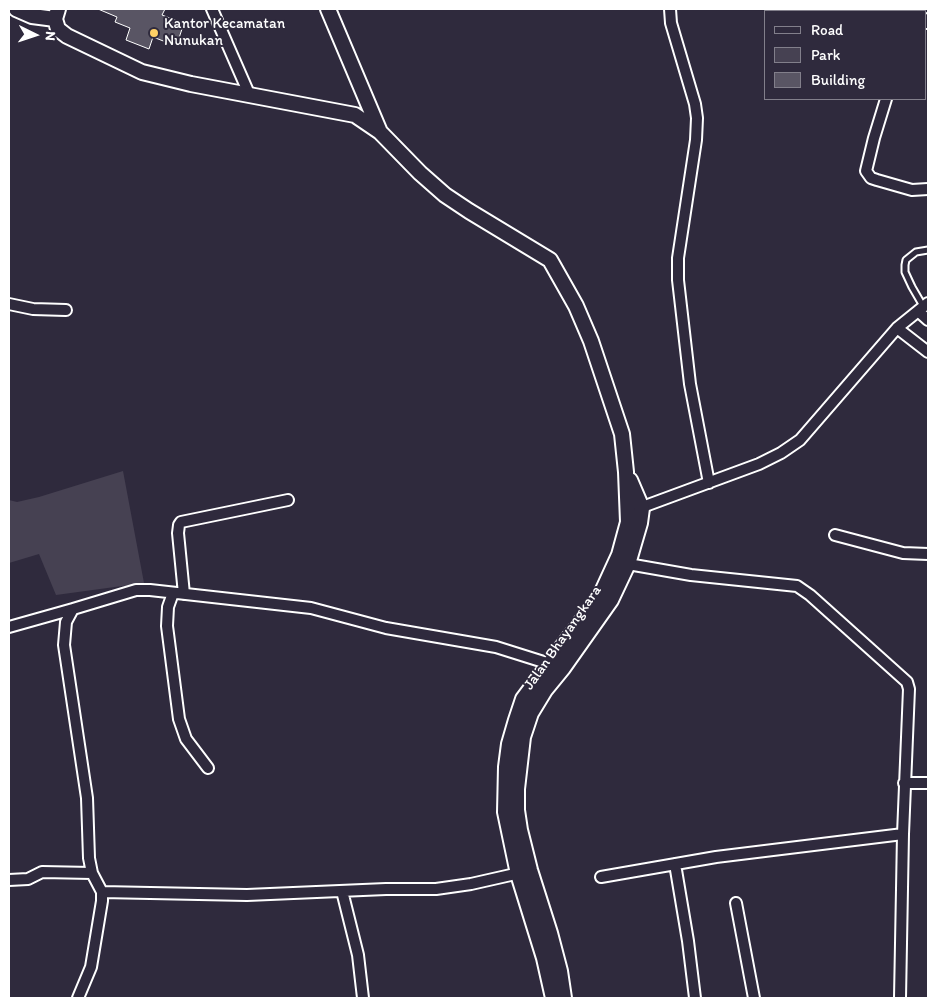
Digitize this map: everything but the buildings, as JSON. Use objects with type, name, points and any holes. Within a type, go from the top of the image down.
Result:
[{"type":"main road","points":[[16,9],[32,16],[57,14],[58,29],[67,36],[142,72],[250,96],[355,115],[380,132],[420,173],[445,195],[469,212],[550,260],[576,306],[591,341],[622,434],[626,472],[642,508]]},
{"type":"main road","points":[[328,9],[380,132]]},
{"type":"main road","name":"Jalan Bhayangkara","points":[[564,998],[560,971],[550,933],[524,872],[504,812],[507,760],[523,699],[602,592],[622,546],[628,522],[626,472]]},
{"type":"main road","name":"Jalan Bhayangkara","points":[[553,998],[524,872],[517,789],[523,737],[532,713],[545,690],[563,668],[611,600],[628,564],[640,523],[642,508]]},
{"type":"street","points":[[212,9],[250,96]]},
{"type":"street","points":[[670,9],[671,23],[698,118],[678,258],[678,280],[690,384],[709,483]]},
{"type":"street","points":[[886,100],[866,172],[871,178],[912,190],[928,189]]},
{"type":"street","points":[[9,304],[33,309],[66,310]]},
{"type":"street","points":[[628,511],[642,508],[709,483],[781,453],[800,440],[897,328],[923,307],[928,320]]},
{"type":"street","points":[[897,328],[928,352]]},
{"type":"street","points":[[184,594],[178,533],[181,522],[288,500]]},
{"type":"street","points":[[835,535],[903,552],[928,554]]},
{"type":"street","points":[[628,564],[691,575],[788,585],[803,589],[907,682],[909,689],[904,783],[900,998]]},
{"type":"street","points":[[9,627],[136,590],[322,610],[386,628],[496,647],[550,664]]},
{"type":"street","points":[[173,593],[168,607],[167,626],[179,719],[186,739],[208,768]]},
{"type":"street","points":[[73,609],[66,622],[64,645],[86,798],[87,844],[92,873],[102,892],[99,925],[91,967],[78,998]]},
{"type":"street","points":[[904,783],[928,782]]},
{"type":"street","points":[[600,877],[716,857],[903,834]]},
{"type":"street","points":[[675,864],[695,998]]},
{"type":"street","points":[[9,880],[28,879],[42,872],[92,873]]},
{"type":"street","points":[[102,892],[246,895],[386,889],[436,889],[524,872]]},
{"type":"street","points":[[342,891],[358,955],[363,998]]},
{"type":"street","points":[[736,903],[754,998]]},
{"type":"lane","points":[[923,307],[905,272],[905,264],[906,260],[916,252],[928,250]]},
{"type":"green space","points":[[123,471],[144,583],[56,595],[39,554],[9,563],[9,500],[17,502],[39,497]]},
{"type":"place","name":"Kantor Kecamatan Nunukan","points":[[154,33]]}]
